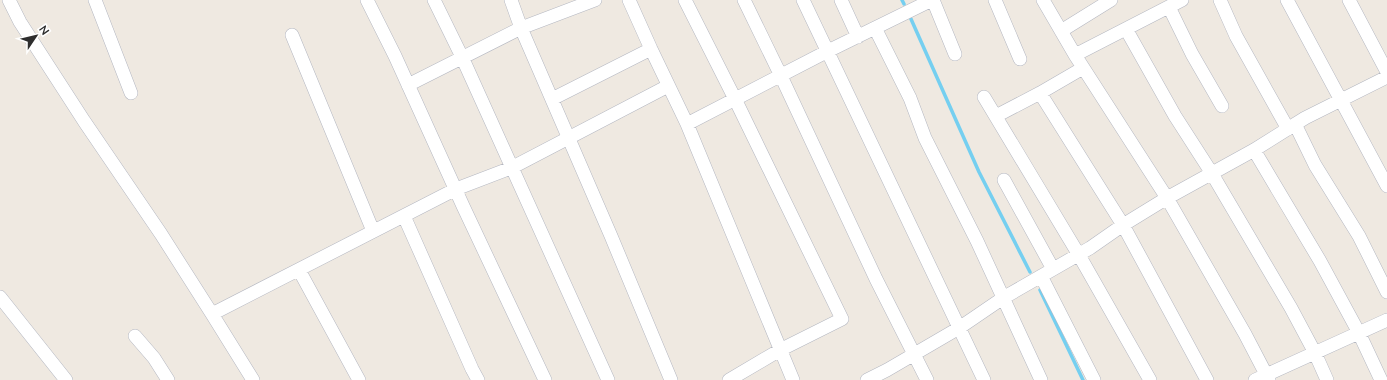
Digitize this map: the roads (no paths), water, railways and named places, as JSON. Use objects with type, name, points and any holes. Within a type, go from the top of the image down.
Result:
[{"type":"street","points":[[9,0],[20,22],[84,121],[161,234],[253,380]]},
{"type":"street","points":[[95,0],[131,93]]},
{"type":"street","points":[[367,0],[545,380]]},
{"type":"street","points":[[434,0],[462,57],[608,380]]},
{"type":"street","points":[[511,0],[521,28],[569,137],[671,380]]},
{"type":"street","points":[[408,85],[521,28],[595,0]]},
{"type":"street","points":[[629,0],[687,124],[793,380]]},
{"type":"street","points":[[685,0],[842,319],[780,350],[729,380]]},
{"type":"street","points":[[744,0],[876,279],[927,380]]},
{"type":"street","points":[[803,0],[984,380]]},
{"type":"street","points":[[841,0],[858,36]]},
{"type":"street","points":[[995,0],[1020,59]]},
{"type":"street","points":[[1043,0],[1083,68],[1167,198],[1245,334],[1263,378],[1387,320]]},
{"type":"street","points":[[1061,31],[1110,0]]},
{"type":"street","points":[[1075,55],[1182,0]]},
{"type":"street","points":[[1220,0],[1236,36],[1359,236],[1387,292]]},
{"type":"street","points":[[1287,0],[1387,186]]},
{"type":"street","points":[[1349,0],[1387,72]]},
{"type":"street","points":[[687,124],[928,1],[955,54]]},
{"type":"street","points":[[1169,7],[1192,54],[1222,106]]},
{"type":"street","points":[[875,28],[910,98],[925,138],[977,241],[1041,380]]},
{"type":"street","points":[[1126,29],[1175,116],[1211,172],[1273,280],[1291,308],[1315,353],[1327,380]]},
{"type":"street","points":[[292,35],[373,231]]},
{"type":"street","points":[[552,99],[651,49]]},
{"type":"street","points":[[996,116],[1083,68]]},
{"type":"street","points":[[866,380],[889,375],[914,354],[959,328],[1003,298],[1079,255],[1123,225],[1167,198],[1211,172],[1254,150],[1291,126],[1387,77]]},
{"type":"street","points":[[212,314],[456,189],[511,168],[668,86]]},
{"type":"street","points":[[1040,93],[1123,225],[1208,380]]},
{"type":"street","points":[[984,97],[1079,255],[1150,380]]},
{"type":"street","points":[[1254,150],[1320,261],[1359,333],[1381,380]]},
{"type":"street","points":[[1004,180],[1053,269]]},
{"type":"street","points":[[404,216],[478,380]]},
{"type":"street","points":[[299,270],[359,380]]},
{"type":"street","points":[[1041,276],[1094,380]]},
{"type":"street","points":[[0,297],[66,380]]},
{"type":"street","points":[[135,336],[154,358],[168,380]]},
{"type":"waterway","points":[[902,0],[904,4]]},
{"type":"waterway","points":[[911,19],[979,172],[1030,272]]},
{"type":"waterway","points":[[1040,290],[1083,380]]}]
